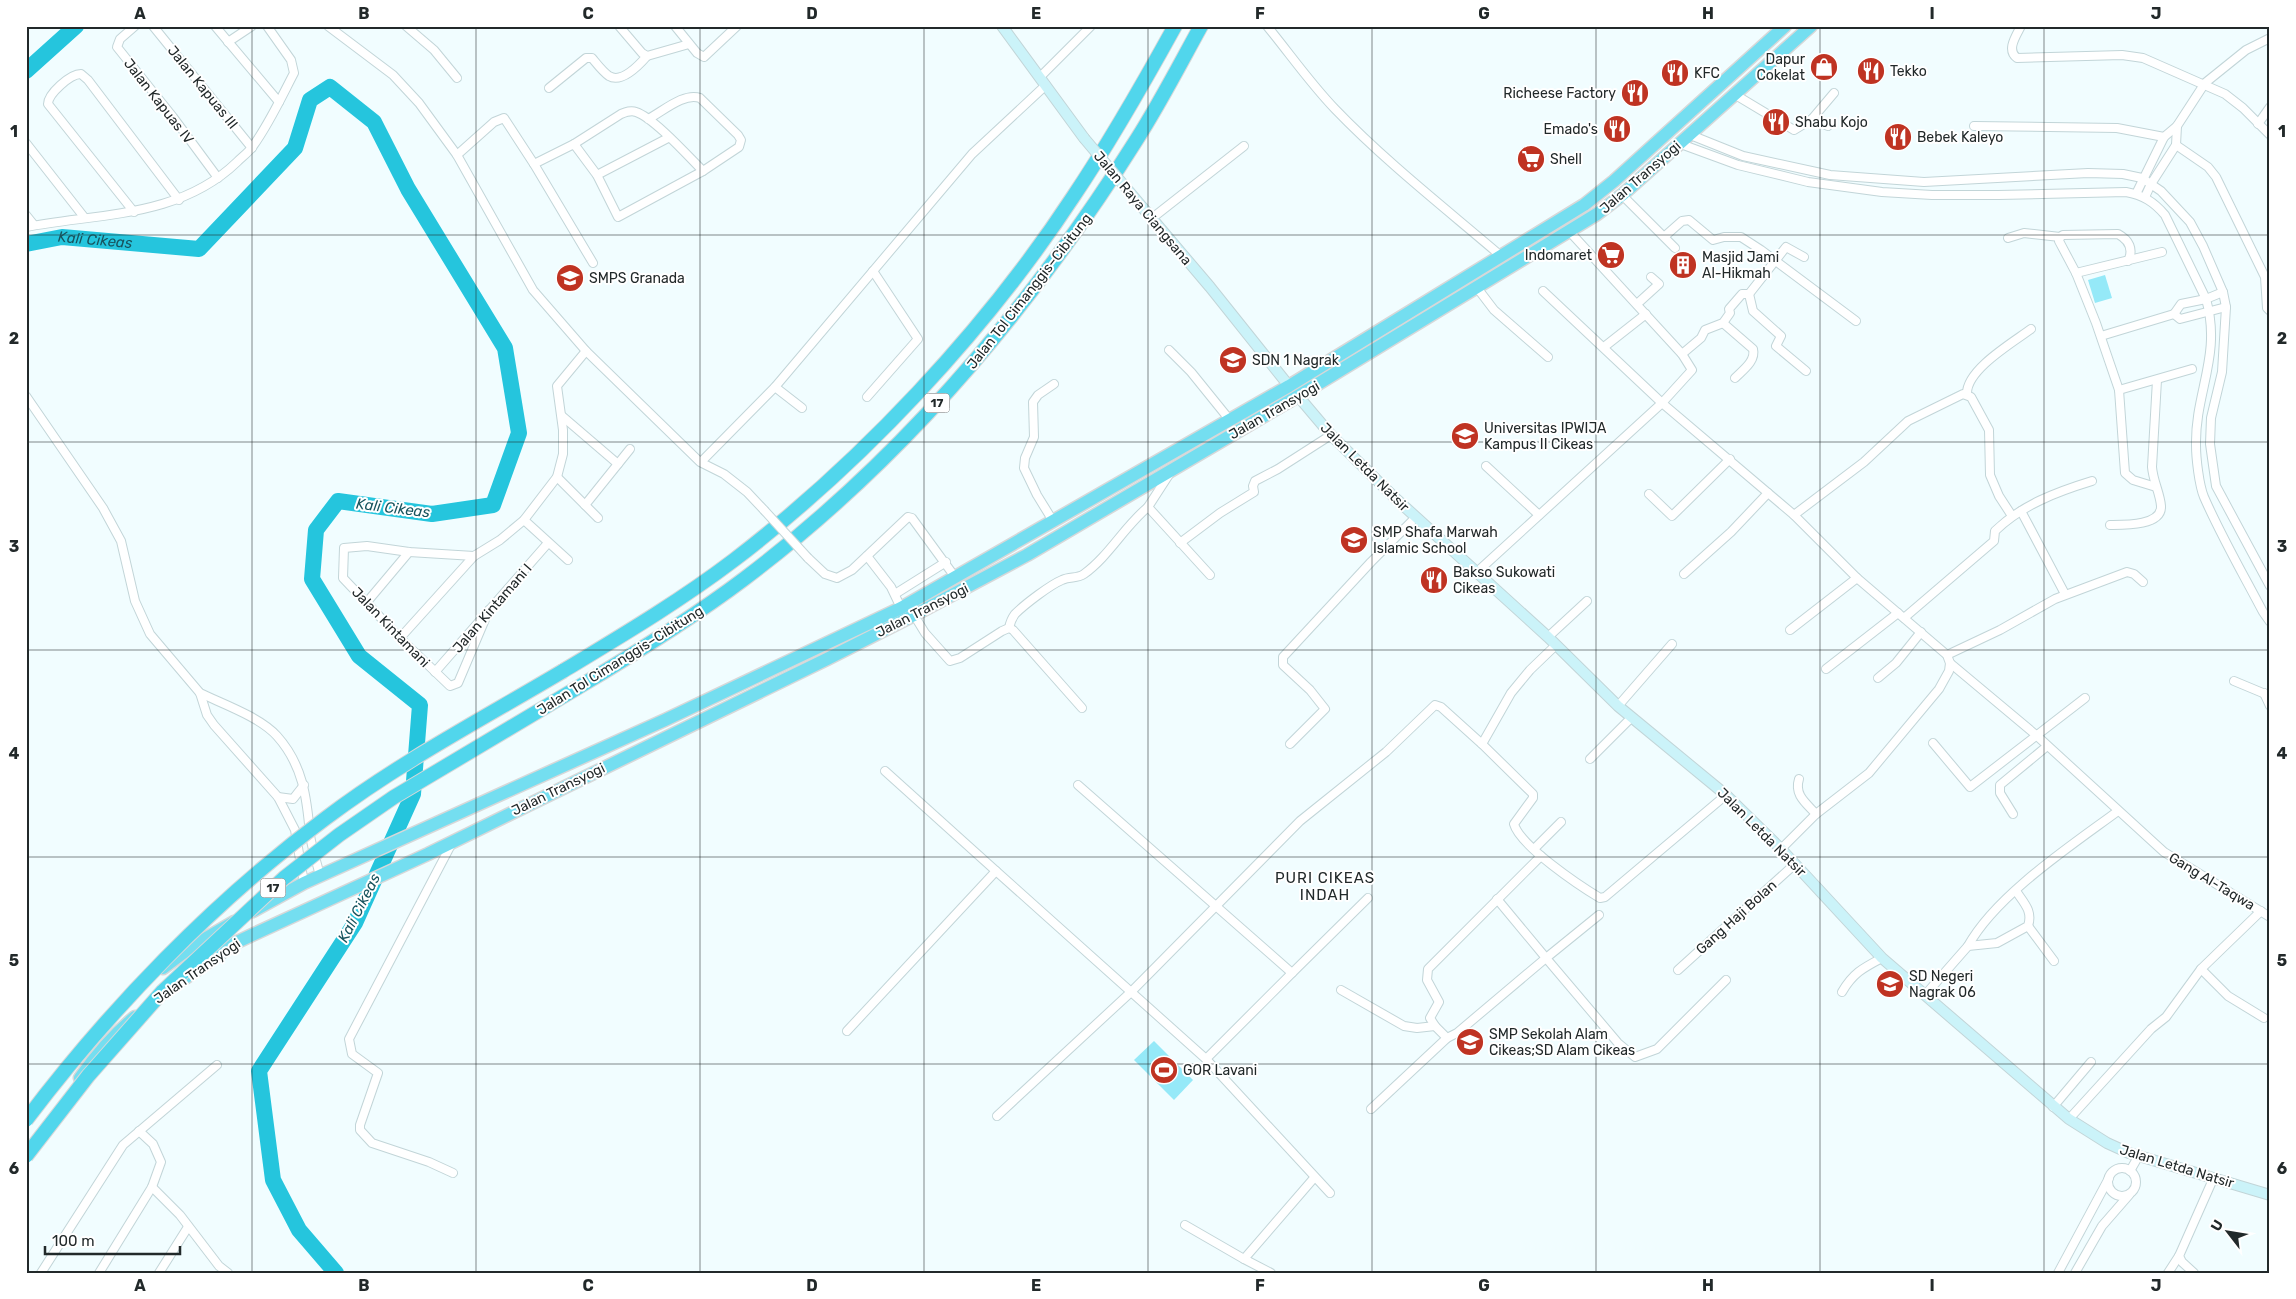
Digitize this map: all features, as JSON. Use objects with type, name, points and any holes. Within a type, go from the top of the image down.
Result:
[{"type":"highway","name":"Jalan Tol Cimanggis–Cibitung","points":[[26,1120],[72,1062],[148,976],[270,862],[326,818],[382,779],[654,616],[734,560],[794,511],[885,426],[936,372],[1000,298],[1072,200],[1120,126],[1175,26]]},
{"type":"highway","name":"Jalan Tol Cimanggis–Cibitung","points":[[26,1158],[88,1076],[163,991],[284,878],[338,835],[394,797],[666,635],[809,527],[887,456],[954,386],[1018,310],[1093,208],[1139,137],[1201,26]]},
{"type":"highway","name":"Jalan Transyogi","points":[[26,1116],[85,1037],[126,996],[203,939],[304,883],[665,720],[901,608],[1289,386],[1584,204],[1607,187],[1785,26]]},
{"type":"highway","name":"Jalan Transyogi","points":[[26,1158],[96,1054],[116,1032],[172,986],[235,943],[428,854],[914,615],[1027,555],[1478,289],[1570,232],[1622,195],[1811,26]]},
{"type":"highway","points":[[1750,57],[1761,70]]},
{"type":"highway","points":[[1018,542],[1027,555]]},
{"type":"main road","name":"Jalan Raya Ciangsana","points":[[1002,26],[1084,138],[1210,287],[1289,386]]},
{"type":"main road","name":"Jalan Letda Natsir","points":[[1298,396],[1331,435],[1416,517],[1552,641],[1618,706],[1726,795],[1795,864],[1882,958],[2004,1061],[2053,1107],[2107,1143],[2133,1155],[2270,1194]]},
{"type":"street","name":"Jalan Kapuas IV","points":[[135,26],[120,39],[117,47],[173,117],[218,178]]},
{"type":"street","name":"Jalan Kapuas III","points":[[153,26],[252,148]]},
{"type":"street","points":[[215,26],[279,102]]},
{"type":"street","points":[[228,42],[252,26]]},
{"type":"street","points":[[26,215],[30,226],[84,217],[134,212],[179,200],[218,178],[252,148],[294,74],[291,60],[267,26]]},
{"type":"street","points":[[328,26],[393,74],[419,103],[457,155],[534,290],[586,351],[701,462],[724,474],[747,492],[825,574],[837,578],[852,570],[908,518],[912,518],[946,562],[955,577]]},
{"type":"street","points":[[406,26],[434,50],[457,78]]},
{"type":"street","points":[[619,26],[642,53],[647,56]]},
{"type":"street","points":[[674,26],[704,58],[737,26]]},
{"type":"street","points":[[701,462],[775,386],[972,154],[1043,81],[1091,26]]},
{"type":"street","points":[[1267,26],[1301,70],[1335,109],[1396,167],[1501,256]]},
{"type":"street","points":[[2021,26],[2012,48],[2013,55],[2019,59],[2130,55],[2143,58],[2205,84],[2236,102],[2270,135]]},
{"type":"street","points":[[2136,194],[2142,178],[2164,137],[2177,126],[2205,84],[2246,50],[2270,38]]},
{"type":"street","points":[[549,88],[586,58],[592,58],[614,78],[631,72],[647,56],[689,44]]},
{"type":"street","points":[[134,212],[48,104],[48,99],[72,76],[79,74],[88,80],[179,200]]},
{"type":"street","points":[[1734,94],[1794,130],[1812,119],[1834,93]]},
{"type":"street","points":[[574,144],[597,175],[616,216],[619,217],[703,171],[739,147],[740,140],[738,135],[700,98],[691,96],[683,99],[648,119]]},
{"type":"street","points":[[2258,124],[2270,107]]},
{"type":"street","points":[[534,164],[574,144],[621,114],[636,111],[648,119],[703,171]]},
{"type":"street","points":[[457,155],[494,122],[504,118],[534,164],[593,263]]},
{"type":"street","points":[[1812,119],[1828,126]]},
{"type":"street","points":[[1974,126],[2117,128],[2164,137]]},
{"type":"street","points":[[2145,197],[2151,184],[2176,145],[2177,126]]},
{"type":"street","points":[[1688,134],[1743,156],[1830,175],[1924,182],[2088,173],[2123,174],[2142,178],[2168,197],[2190,222],[2203,246],[2223,292],[2226,307],[2222,372],[2211,418],[2210,444],[2216,486],[2270,586]]},
{"type":"street","points":[[597,175],[668,138]]},
{"type":"street","points":[[26,143],[84,217]]},
{"type":"street","points":[[1678,143],[1738,165],[1829,185],[1932,195],[2115,192],[2136,194],[2145,197],[2158,206],[2165,215],[2206,299],[2210,312],[2212,339],[2209,366],[2197,417],[2196,446],[2203,496],[2270,622]]},
{"type":"street","points":[[2176,145],[2212,171],[2267,280],[2267,308],[2270,311]]},
{"type":"street","points":[[1151,219],[1244,146]]},
{"type":"street","points":[[1829,185],[1830,175]]},
{"type":"street","points":[[1622,195],[1675,248]]},
{"type":"street","points":[[1665,236],[1682,221],[1689,220],[1713,240],[1724,237],[1741,237],[1856,321]]},
{"type":"street","points":[[1477,572],[1662,403],[1692,370],[1682,354],[1570,232]]},
{"type":"street","points":[[2008,238],[2024,233],[2060,237],[2063,234],[2118,234],[2125,238],[2131,246],[2132,254],[2128,261]]},
{"type":"street","points":[[2060,237],[2059,241],[2076,273],[2101,336],[2119,390],[2125,473],[2134,480],[2156,487]]},
{"type":"street","points":[[1682,354],[1701,338],[1705,330],[1723,323],[1730,313],[1729,309],[1742,294],[1748,294],[1786,247],[1804,257]]},
{"type":"street","points":[[2076,273],[2162,252]]},
{"type":"street","points":[[867,397],[918,339],[873,271]]},
{"type":"street","points":[[1637,304],[1659,284],[1652,277]]},
{"type":"street","points":[[1478,289],[1494,310],[1548,357]]},
{"type":"street","name":"Gang Al-Taqwa","points":[[1543,290],[1662,403],[1794,515],[1857,578],[1901,615],[2164,852],[2261,911],[2201,969],[2166,1017],[2151,1029],[2069,1119]]},
{"type":"street","points":[[2101,336],[2174,314],[2181,304],[2206,299],[2223,292]]},
{"type":"street","points":[[1748,294],[1753,311],[1781,336],[1776,346],[1806,371]]},
{"type":"street","points":[[2174,314],[2180,318],[2226,307]]},
{"type":"street","points":[[1604,347],[1646,314]]},
{"type":"street","points":[[1723,323],[1753,349],[1753,359],[1735,378]]},
{"type":"street","points":[[2012,516],[1998,496],[1990,475],[1989,430],[1967,394],[1969,382],[1976,372],[2030,329]]},
{"type":"street","points":[[1168,350],[1191,372],[1229,419]]},
{"type":"street","points":[[400,638],[474,556],[500,540],[524,520],[557,477],[563,454],[562,416],[558,386],[586,351]]},
{"type":"street","points":[[2119,390],[2192,369]]},
{"type":"street","points":[[2110,525],[2155,519],[2160,513],[2161,507],[2152,467],[2157,380]]},
{"type":"street","points":[[1053,520],[1037,496],[1024,468],[1025,458],[1034,437],[1033,402],[1038,395],[1054,384]]},
{"type":"street","points":[[775,386],[802,408]]},
{"type":"street","points":[[1794,515],[1864,462],[1908,421],[1963,394],[1967,394]]},
{"type":"street","points":[[26,396],[103,508],[121,541],[135,601],[150,634],[200,693],[207,715],[214,725],[278,797],[295,830],[304,883]]},
{"type":"street","points":[[562,416],[618,464]]},
{"type":"street","points":[[1180,543],[1220,513],[1254,492],[1253,486],[1255,481],[1278,469],[1331,435]]},
{"type":"street","points":[[585,505],[630,449]]},
{"type":"street","points":[[1650,494],[1672,516],[1730,459]]},
{"type":"street","points":[[1486,466],[1539,515]]},
{"type":"street","points":[[914,615],[926,633],[950,661],[960,658],[1008,628],[1016,614],[1059,581],[1068,577],[1077,578],[1084,575],[1107,554],[1123,531],[1148,507],[1172,470]]},
{"type":"street","points":[[557,477],[598,518]]},
{"type":"street","points":[[1826,669],[1901,615],[1994,541],[1995,531],[2012,516],[2035,502],[2092,481]]},
{"type":"street","points":[[1684,574],[1731,532],[1768,493]]},
{"type":"street","points":[[1148,507],[1210,575]]},
{"type":"street","points":[[2021,511],[2065,594]]},
{"type":"street","points":[[1290,744],[1325,709],[1310,690],[1283,665],[1283,658],[1371,562],[1416,517]]},
{"type":"street","points":[[2220,527],[2233,519]]},
{"type":"street","points":[[524,520],[568,560]]},
{"type":"street","name":"Jalan Kintamani I","points":[[435,672],[548,543]]},
{"type":"street","name":"Jalan Kintamani","points":[[474,556],[409,552],[368,546],[344,548],[343,578],[400,638],[450,686],[458,683],[489,610]]},
{"type":"street","points":[[367,602],[409,552]]},
{"type":"street","points":[[866,556],[895,594],[901,608]]},
{"type":"street","points":[[895,594],[946,562]]},
{"type":"street","points":[[1781,850],[1816,814],[1868,773],[1939,689],[1949,671],[1949,659],[2065,594],[2127,572],[2134,574],[2143,582]]},
{"type":"street","points":[[1790,630],[1857,578]]},
{"type":"street","points":[[1482,744],[1511,693],[1552,641],[1587,601]]},
{"type":"street","points":[[1008,628],[1013,630],[1082,708]]},
{"type":"street","points":[[1878,678],[1896,663],[1920,632]]},
{"type":"street","points":[[1618,706],[1672,644]]},
{"type":"street","points":[[2234,681],[2267,694],[2270,706]]},
{"type":"street","points":[[200,693],[257,721],[276,735],[298,768],[304,785],[309,814],[310,837],[326,874]]},
{"type":"street","points":[[1933,743],[1970,787],[2085,698]]},
{"type":"street","points":[[997,1116],[1131,992],[1300,821],[1386,752],[1435,705],[1441,707],[1482,744],[1533,795],[1533,798],[1514,825],[1534,849],[1541,856],[1603,898],[1726,795]]},
{"type":"street","points":[[1590,759],[1631,718]]},
{"type":"street","points":[[2013,814],[2000,793],[2000,785],[2046,747]]},
{"type":"street","points":[[884,771],[1206,1059],[1314,1178],[1330,1193]]},
{"type":"street","points":[[1799,779],[1798,792],[1816,814]]},
{"type":"street","points":[[278,797],[293,799],[304,785]]},
{"type":"street","points":[[1078,785],[1292,973]]},
{"type":"street","points":[[1925,995],[1968,946],[1987,918],[2063,851],[2118,810]]},
{"type":"street","points":[[1534,849],[1561,822]]},
{"type":"street","points":[[453,841],[379,986],[349,1039],[352,1054],[378,1074],[360,1125],[360,1130],[372,1143],[428,1162],[453,1173]]},
{"type":"street","points":[[1447,1038],[1430,1018],[1439,1002],[1427,980],[1428,969],[1541,856]]},
{"type":"street","name":"Gang Haji Bolan","points":[[1678,970],[1795,864]]},
{"type":"street","points":[[847,1031],[996,871]]},
{"type":"street","points":[[1968,946],[1997,943],[2028,926],[2031,916],[2028,908],[2016,891]]},
{"type":"street","points":[[1206,1059],[1368,898]]},
{"type":"street","points":[[1496,899],[1618,1043],[1636,1057],[1657,1048],[1726,980]]},
{"type":"street","points":[[2261,911],[2270,917]]},
{"type":"street","points":[[1371,1109],[1447,1038],[1457,1033],[1598,915]]},
{"type":"street","points":[[2028,926],[2054,961]]},
{"type":"street","points":[[1842,992],[1850,978],[1860,969],[1882,958]]},
{"type":"street","points":[[2201,969],[2228,996],[2264,1018]]},
{"type":"street","points":[[1342,990],[1404,1026],[1417,1028],[1435,1026]]},
{"type":"street","points":[[2053,1107],[2091,1062]]},
{"type":"street","points":[[41,1273],[123,1145],[217,1065]]},
{"type":"street","points":[[99,1273],[152,1186],[161,1162],[153,1144],[139,1130]]},
{"type":"street","points":[[2058,1273],[2109,1178],[2114,1172],[2122,1169],[2133,1155]]},
{"type":"street","points":[[2075,1273],[2102,1226],[2129,1195],[2136,1183],[2130,1171],[2133,1155]]},
{"type":"street","points":[[2122,1169],[2130,1171]]},
{"type":"street","points":[[2168,1273],[2179,1256],[2214,1177]]},
{"type":"street","points":[[1244,1259],[1314,1178]]},
{"type":"street","points":[[2109,1178],[2109,1188],[2115,1195],[2129,1195]]},
{"type":"street","points":[[152,1186],[180,1216],[218,1270],[228,1273]]},
{"type":"street","points":[[1185,1225],[1271,1273]]},
{"type":"street","points":[[159,1273],[188,1227]]},
{"type":"street","points":[[2179,1256],[2182,1262],[2194,1273]]},
{"type":"shaded area","points":[[2105,275],[2112,298],[2095,303],[2088,280]]},
{"type":"shaded area","name":"GOR Lavani","points":[[1154,1041],[1193,1080],[1174,1100],[1134,1060]]},
{"type":"waterway","name":"Kali Cikeas","points":[[26,71],[76,26]]},
{"type":"waterway","name":"Kali Cikeas","points":[[26,244],[62,237],[199,249],[295,148],[310,100],[330,87],[374,122],[408,189],[505,348],[519,433],[493,505],[432,514],[338,501],[316,530],[312,579],[359,656],[420,705],[413,794],[355,923],[259,1071],[273,1180],[299,1230],[336,1273]]},
{"type":"place","name":"Dapur Cokelat","points":[[1824,67]]},
{"type":"place","name":"Tekko","points":[[1871,71]]},
{"type":"place","name":"KFC","points":[[1675,73]]},
{"type":"place","name":"Richeese Factory","points":[[1635,93]]},
{"type":"place","name":"Shabu Kojo","points":[[1776,122]]},
{"type":"place","name":"Emado's","points":[[1617,129]]},
{"type":"place","name":"Bebek Kaleyo","points":[[1898,137]]},
{"type":"place","name":"Shell","points":[[1531,159]]},
{"type":"place","name":"Indomaret","points":[[1611,255]]},
{"type":"place","name":"Masjid Jami Al-Hikmah","points":[[1683,265]]},
{"type":"place","name":"SMPS Granada","points":[[570,278]]},
{"type":"place","name":"SDN 1 Nagrak","points":[[1233,360]]},
{"type":"place","name":"Universitas IPWIJA Kampus II Cikeas","points":[[1465,436]]},
{"type":"place","name":"SMP Shafa Marwah Islamic School","points":[[1354,540]]},
{"type":"place","name":"Bakso Sukowati Cikeas","points":[[1434,580]]},
{"type":"place","name":"SD Negeri Nagrak 06","points":[[1890,984]]},
{"type":"place","name":"SMP Sekolah Alam Cikeas;SD Alam Cikeas","points":[[1470,1042]]},
{"type":"place","name":"GOR Lavani","points":[[1164,1070]]},
{"type":"district","name":"PURI CIKEAS INDAH","points":[[1325,886]]}]
